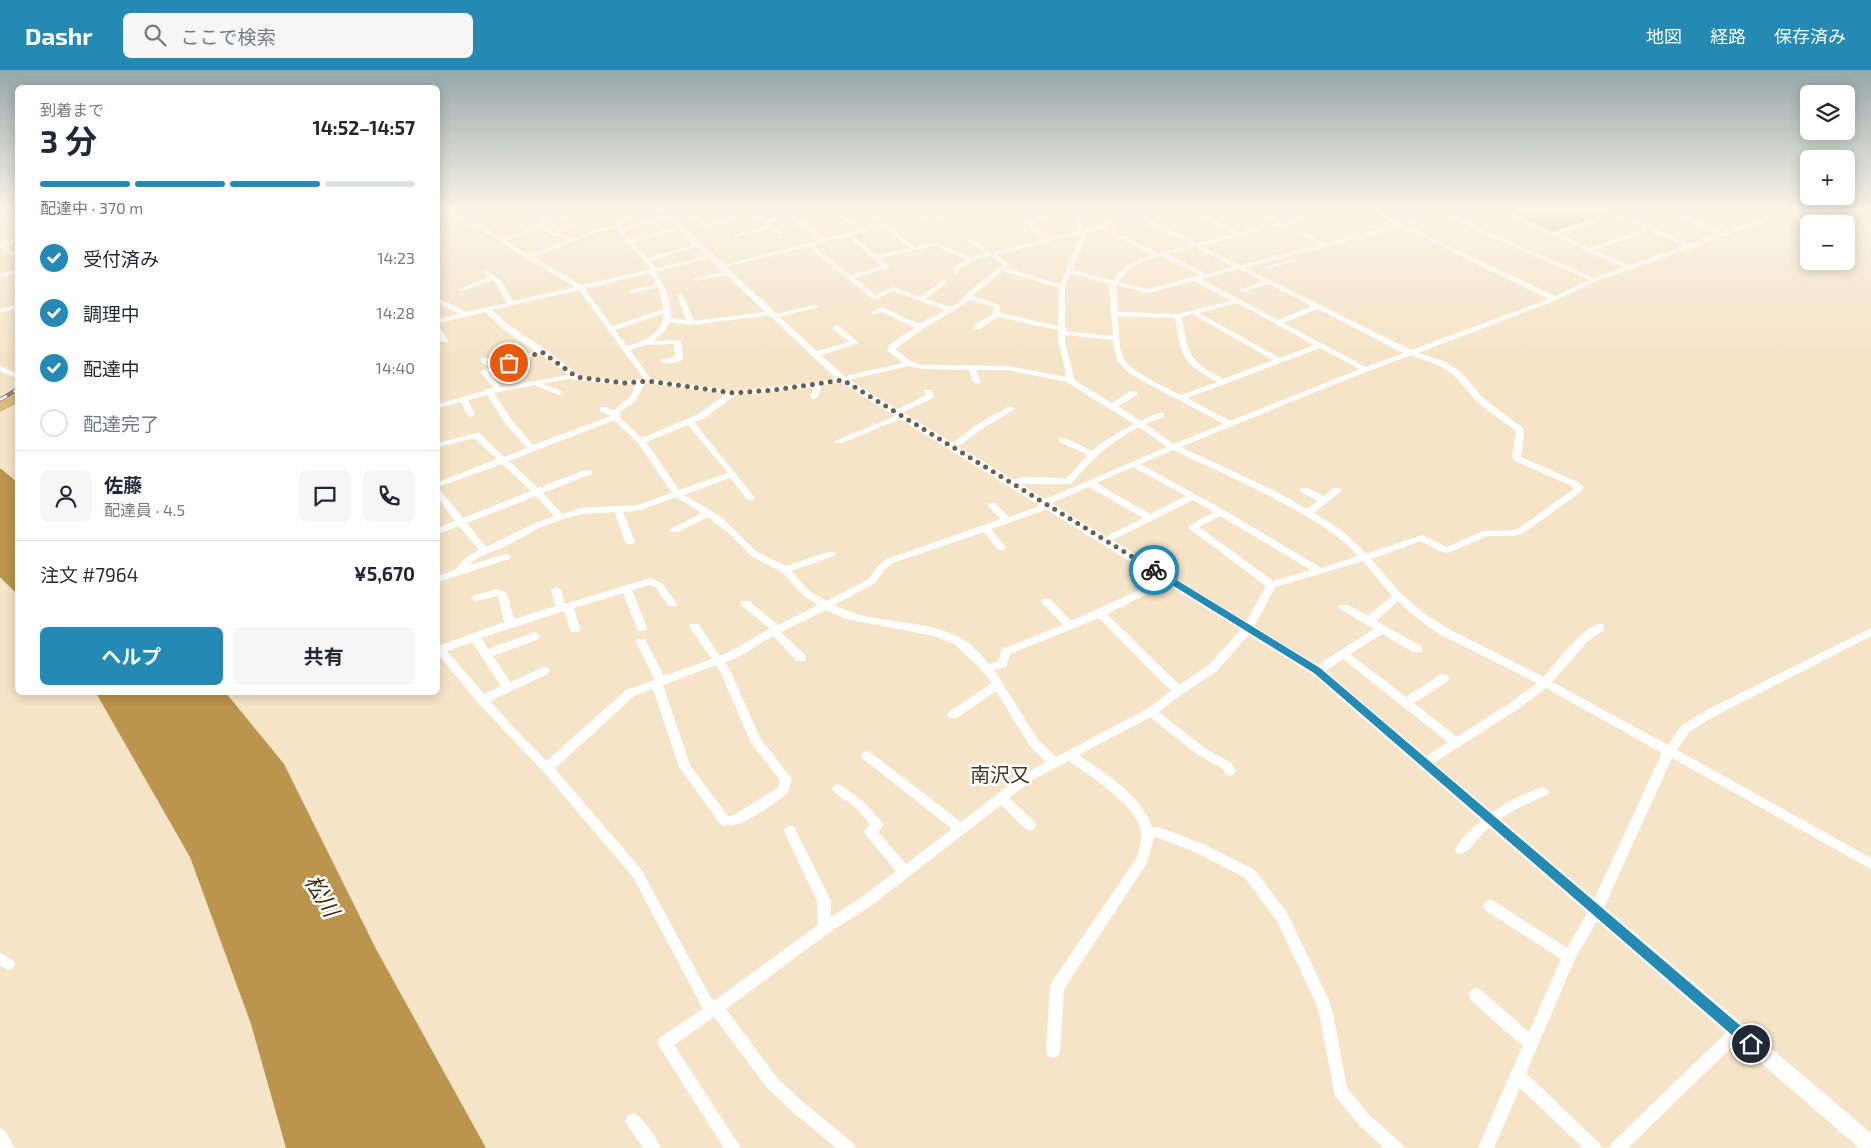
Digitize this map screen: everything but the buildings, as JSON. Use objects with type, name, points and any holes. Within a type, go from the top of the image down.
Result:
[{"type":"main road","points":[[0,408],[15,399]]},
{"type":"street","points":[[532,257],[582,288],[626,349],[645,381]]},
{"type":"street","points":[[644,257],[653,267],[651,270],[666,300],[669,320],[660,334],[648,343]]},
{"type":"street","points":[[647,260],[660,257]]},
{"type":"street","points":[[440,321],[711,257]]},
{"type":"street","points":[[712,257],[843,380],[1317,670],[1737,1032],[1868,1138]]},
{"type":"street","points":[[695,279],[766,257]]},
{"type":"street","points":[[825,257],[875,298],[893,289],[951,310]]},
{"type":"street","points":[[849,277],[888,267],[877,257]]},
{"type":"street","points":[[966,257],[970,259]]},
{"type":"street","points":[[957,273],[956,268],[960,264],[977,257]]},
{"type":"street","points":[[910,364],[891,350],[893,346],[919,327],[951,310],[1007,265],[997,257]]},
{"type":"street","points":[[1070,380],[1069,368],[1061,342],[1063,331],[1062,287],[1074,257]]},
{"type":"street","points":[[1153,257],[1132,264],[1114,282],[1112,287],[1118,353],[1129,369],[1230,424]]},
{"type":"street","points":[[1165,257],[1206,276]]},
{"type":"street","points":[[733,1148],[664,1043],[866,901],[1028,776],[1151,712],[1213,668],[1248,628],[1271,585],[1422,538],[1442,549],[1448,550],[1486,533],[1515,533],[1578,490],[1579,487],[1575,484],[1518,460],[1516,457],[1520,430],[1481,401],[1458,374],[1443,364],[1411,353],[1219,257]]},
{"type":"street","points":[[1068,270],[1148,291],[1279,257]]},
{"type":"street","points":[[1468,257],[1555,298]]},
{"type":"street","points":[[1544,257],[1594,280]]},
{"type":"street","points":[[1606,257],[1630,268]]},
{"type":"street","points":[[546,767],[626,695],[720,661],[775,630],[872,581],[882,567],[890,561],[1040,508],[1044,503],[1173,447],[1555,298],[1594,280],[1661,257]]},
{"type":"street","points":[[1248,272],[1295,260]]},
{"type":"street","points":[[1002,269],[1062,287]]},
{"type":"street","points":[[0,276],[15,272]]},
{"type":"street","points":[[486,272],[498,280],[511,304]]},
{"type":"street","points":[[460,290],[495,278]]},
{"type":"street","points":[[1196,279],[1367,370]]},
{"type":"street","points":[[922,299],[945,281]]},
{"type":"street","points":[[1242,291],[1267,282]]},
{"type":"street","points":[[632,291],[659,285]]},
{"type":"street","points":[[680,295],[691,323]]},
{"type":"street","points":[[967,297],[998,306],[996,314],[977,327]]},
{"type":"street","points":[[440,301],[465,315]]},
{"type":"street","points":[[1115,314],[1178,316],[1238,301]]},
{"type":"street","points":[[0,311],[15,307]]},
{"type":"street","points":[[669,320],[691,323],[773,315],[816,307]]},
{"type":"street","points":[[1278,322],[1317,307]]},
{"type":"street","points":[[874,313],[882,309],[919,327]]},
{"type":"street","points":[[487,310],[507,328],[577,377]]},
{"type":"street","points":[[611,329],[667,310]]},
{"type":"street","points":[[1194,312],[1280,361]]},
{"type":"street","points":[[996,314],[1063,331],[1116,338]]},
{"type":"street","points":[[1178,316],[1187,358],[1197,369],[1223,382]]},
{"type":"street","points":[[816,354],[855,343],[836,328]]},
{"type":"street","points":[[626,349],[648,343],[678,342],[679,359],[664,360]]},
{"type":"street","points":[[1180,398],[1321,345]]},
{"type":"street","points":[[499,389],[484,372],[542,352]]},
{"type":"street","points":[[484,360],[496,368]]},
{"type":"street","points":[[0,361],[0,367],[14,375]]},
{"type":"street","points":[[440,405],[499,389],[577,377],[624,383],[645,381],[733,393],[819,384],[910,364],[938,368],[1008,368],[1070,380],[1086,392],[1139,423],[1173,447],[1268,491],[1308,513],[1347,538],[1398,596],[1422,617],[1443,631],[1545,683],[1871,864]]},
{"type":"street","points":[[972,368],[977,382]]},
{"type":"street","points":[[0,378],[14,375]]},
{"type":"street","points":[[440,484],[615,416],[617,410],[638,395],[645,381]]},
{"type":"street","points":[[538,382],[538,386],[559,393]]},
{"type":"street","points":[[814,398],[819,384]]},
{"type":"street","points":[[488,392],[508,421],[532,449]]},
{"type":"street","points":[[840,440],[900,414],[930,396],[928,392]]},
{"type":"street","points":[[641,441],[702,416],[733,393]]},
{"type":"street","points":[[1112,406],[1134,393]]},
{"type":"street","points":[[462,398],[470,414]]},
{"type":"street","points":[[603,409],[615,416],[641,441],[677,494],[718,519],[754,554],[785,570],[806,592],[825,605],[846,616],[936,633],[958,641],[987,669],[1034,742],[1054,762]]},
{"type":"street","points":[[953,446],[1011,409]]},
{"type":"street","points":[[1012,482],[1036,480],[1068,482],[1092,454],[1116,436],[1139,423],[1161,415]]},
{"type":"street","points":[[690,422],[751,498]]},
{"type":"street","points":[[440,444],[476,435],[537,492],[560,517]]},
{"type":"street","points":[[1062,440],[1092,454]]},
{"type":"street","points":[[1133,464],[1193,496],[1319,571]]},
{"type":"street","points":[[440,530],[588,472]]},
{"type":"street","points":[[458,572],[466,561],[536,526],[560,517],[582,511],[638,508],[732,475]]},
{"type":"street","points":[[1089,483],[1150,518]]},
{"type":"street","points":[[1304,490],[1324,500]]},
{"type":"street","points":[[1308,513],[1337,490]]},
{"type":"street","points":[[440,496],[485,552]]},
{"type":"street","points":[[1106,540],[1193,496]]},
{"type":"street","points":[[992,505],[1007,520]]},
{"type":"street","points":[[618,509],[630,542]]},
{"type":"street","points":[[1220,512],[1193,527],[1271,585]]},
{"type":"street","points":[[675,530],[707,514]]},
{"type":"street","points":[[985,527],[1001,548]]},
{"type":"street","points":[[785,570],[831,554]]},
{"type":"street","points":[[440,578],[506,557]]},
{"type":"street","points":[[987,669],[1002,664],[1006,652],[1100,613],[1170,580]]},
{"type":"street","points":[[440,648],[510,624],[650,581],[658,584],[672,604]]},
{"type":"street","points":[[626,588],[642,628]]},
{"type":"street","points":[[556,590],[576,629]]},
{"type":"street","points":[[476,598],[496,592],[502,594],[510,624]]},
{"type":"street","points":[[1369,622],[1398,596]]},
{"type":"street","points":[[1046,601],[1070,626]]},
{"type":"street","points":[[745,602],[775,630],[800,658]]},
{"type":"street","points":[[1344,607],[1417,649]]},
{"type":"street","points":[[1100,613],[1178,691]]},
{"type":"street","points":[[641,642],[659,683],[686,767],[724,821],[736,820],[781,793],[784,790],[786,779],[755,740],[720,661],[694,626]]},
{"type":"street","points":[[1425,763],[1514,706],[1545,683],[1583,639],[1598,627]]},
{"type":"street","points":[[1317,670],[1382,629]]},
{"type":"street","points":[[1486,1148],[1568,957],[1596,910],[1665,758],[1690,725],[1871,632]]},
{"type":"street","points":[[474,636],[508,687]]},
{"type":"street","points":[[486,654],[535,636]]},
{"type":"street","points":[[440,651],[482,700],[546,767],[637,873],[706,1003],[716,1008],[773,1084],[848,1148]]},
{"type":"street","points":[[1344,654],[1456,742]]},
{"type":"street","points":[[482,700],[544,671]]},
{"type":"street","points":[[1406,703],[1444,678]]},
{"type":"street","points":[[953,715],[998,684]]},
{"type":"street","points":[[1151,712],[1202,752],[1227,766],[1230,771]]},
{"type":"street","points":[[1053,1051],[1057,986],[1143,859],[1146,849],[1147,831],[1141,817],[1133,806],[1070,755]]},
{"type":"street","points":[[866,756],[961,829]]},
{"type":"street","points":[[838,789],[861,806],[878,825],[870,831],[905,872]]},
{"type":"street","points":[[1460,849],[1489,818],[1512,804],[1543,792]]},
{"type":"street","points":[[1000,797],[1030,825]]},
{"type":"street","points":[[790,831],[824,901],[825,928]]},
{"type":"street","points":[[1147,831],[1160,833],[1202,849],[1250,874],[1282,917],[1321,998],[1326,1013],[1340,1091],[1365,1121],[1396,1148]]},
{"type":"street","points":[[1490,906],[1568,957]]},
{"type":"street","points":[[1476,995],[1519,1034],[1531,1042]]},
{"type":"street","points":[[1617,1148],[1737,1032]]},
{"type":"street","points":[[1518,1076],[1594,1148]]},
{"type":"street","points":[[632,1121],[653,1148]]},
{"type":"street","points":[[0,1136],[7,1148]]},
{"type":"water","points":[[0,468],[15,480],[15,592],[0,577]]},
{"type":"water","name":"松川","points":[[97,695],[228,695],[284,764],[376,949],[486,1148],[286,1148],[251,1024],[190,857]]},
{"type":"railway","points":[[0,400],[15,391]]},
{"type":"way so far","points":[[509,363],[542,352],[577,377],[624,383],[648,381],[733,393],[774,390],[843,380],[1154,570]]},
{"type":"district","name":"南沢又","points":[[1000,774]]},
{"type":"route","points":[[1154,570],[1317,670],[1751,1044]]}]
